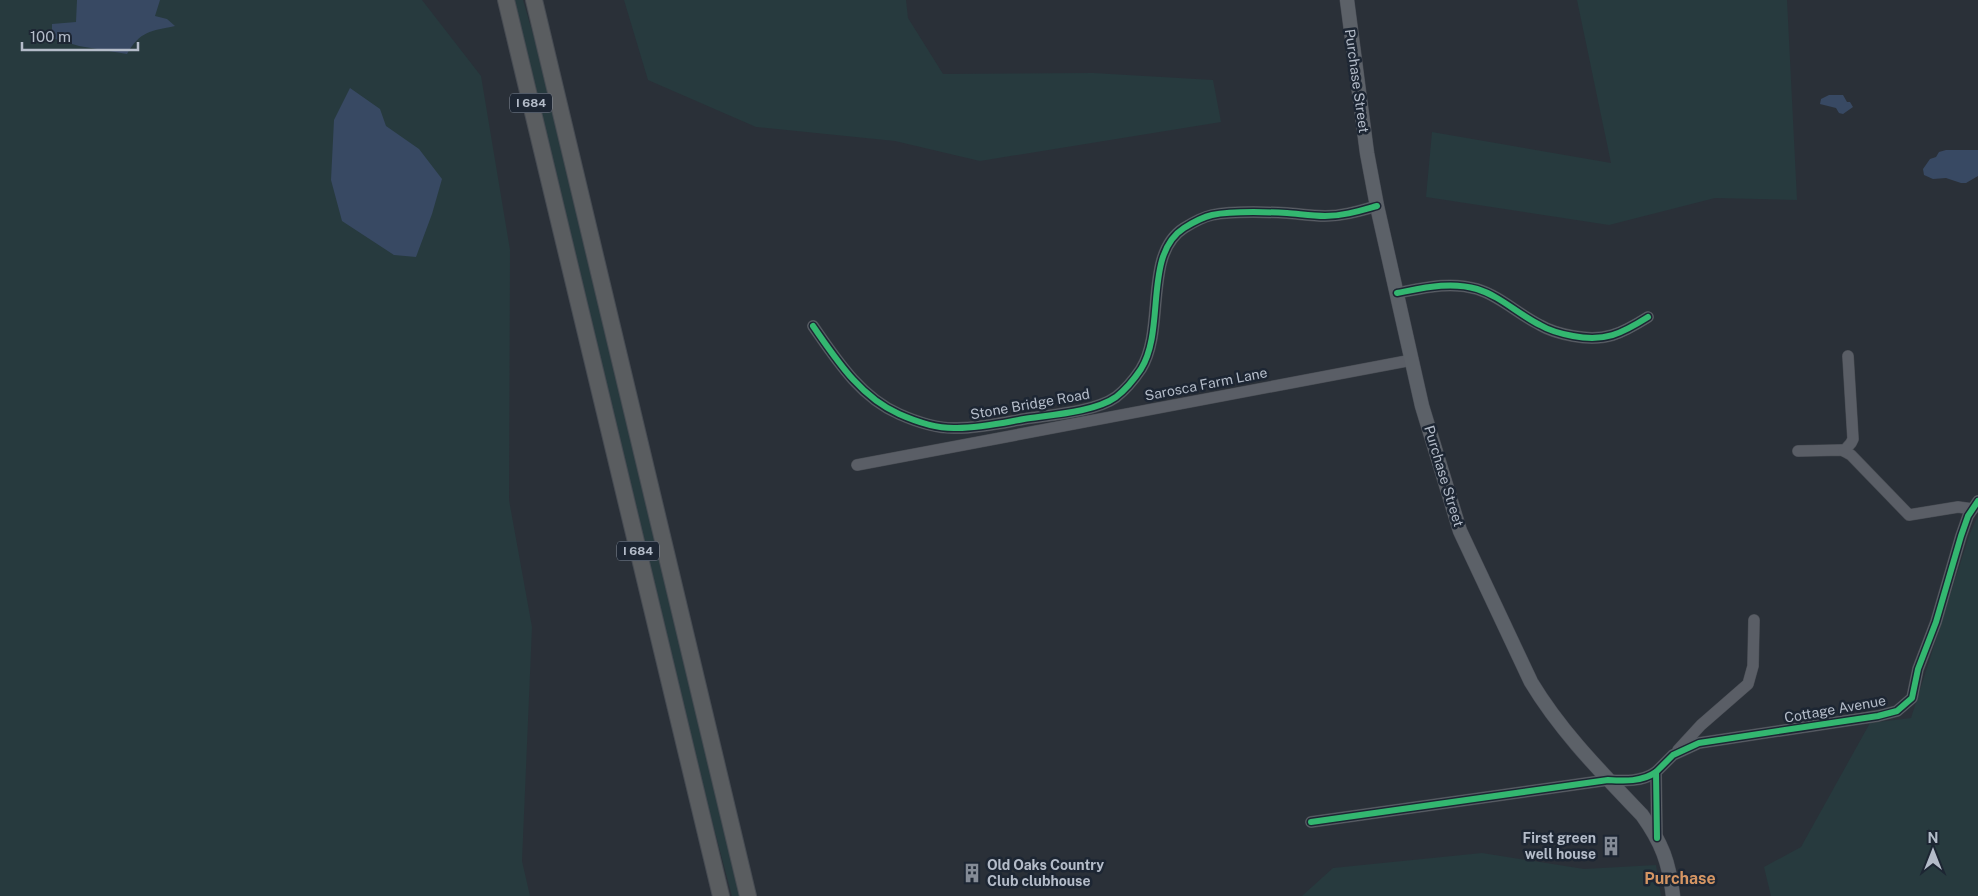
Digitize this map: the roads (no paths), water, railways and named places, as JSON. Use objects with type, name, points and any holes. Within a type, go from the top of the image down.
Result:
[{"type":"highway","name":"I 684","points":[[506,0],[721,896]]},
{"type":"highway","name":"I 684","points":[[534,0],[748,896]]},
{"type":"main road","name":"Purchase Street","points":[[1346,0],[1367,153],[1377,206],[1422,406],[1460,531],[1516,653],[1545,705],[1608,780],[1642,815],[1657,838],[1667,860],[1673,896]]},
{"type":"street","name":"Stone Bridge Road","points":[[813,326],[850,376],[875,400],[898,414],[933,426],[957,428],[983,426],[1066,413],[1102,404],[1116,397],[1141,368],[1150,349],[1155,318],[1158,272],[1163,257],[1182,229],[1211,215],[1288,213],[1325,216],[1341,215],[1377,206]]},
{"type":"street","points":[[1397,293],[1442,285],[1476,288],[1493,295],[1540,326],[1563,334],[1586,338],[1604,338],[1621,333],[1648,317]]},
{"type":"street","points":[[1844,452],[1853,439],[1848,356]]},
{"type":"street","name":"Sarosca Farm Lane","points":[[857,465],[1412,360]]},
{"type":"street","points":[[1798,451],[1844,452],[1851,455],[1909,515],[1976,505]]},
{"type":"street","name":"Cottage Avenue","points":[[1656,772],[1673,755],[1699,743],[1756,736],[1878,716],[1897,710],[1907,703],[1912,698],[1918,669],[1936,622],[1961,536],[1968,516],[1976,505]]},
{"type":"street","points":[[1673,755],[1701,725],[1748,684],[1754,666],[1754,620]]},
{"type":"street","points":[[1311,822],[1608,780],[1640,779],[1650,777],[1656,772]]},
{"type":"street","points":[[1656,772],[1657,838]]},
{"type":"water","points":[[77,0],[160,0],[155,16],[167,19],[175,26],[147,33],[132,46],[127,54],[79,46],[52,38],[52,24],[76,22]]},
{"type":"water","points":[[350,88],[380,109],[386,126],[419,149],[442,179],[432,214],[416,257],[394,255],[342,221],[331,180],[334,120]]},
{"type":"water","points":[[1829,95],[1843,95],[1853,107],[1843,114],[1839,113],[1836,108],[1820,104],[1821,99]]},
{"type":"water","points":[[1946,150],[1978,150],[1978,176],[1966,183],[1961,183],[1946,178],[1933,179],[1924,175],[1923,169],[1930,159],[1936,157],[1939,152]]},
{"type":"place","name":"First green well house","points":[[1611,846]]},
{"type":"place","name":"Old Oaks Country Club clubhouse","points":[[972,873]]},
{"type":"district","name":"Purchase","points":[[1680,878]]}]
